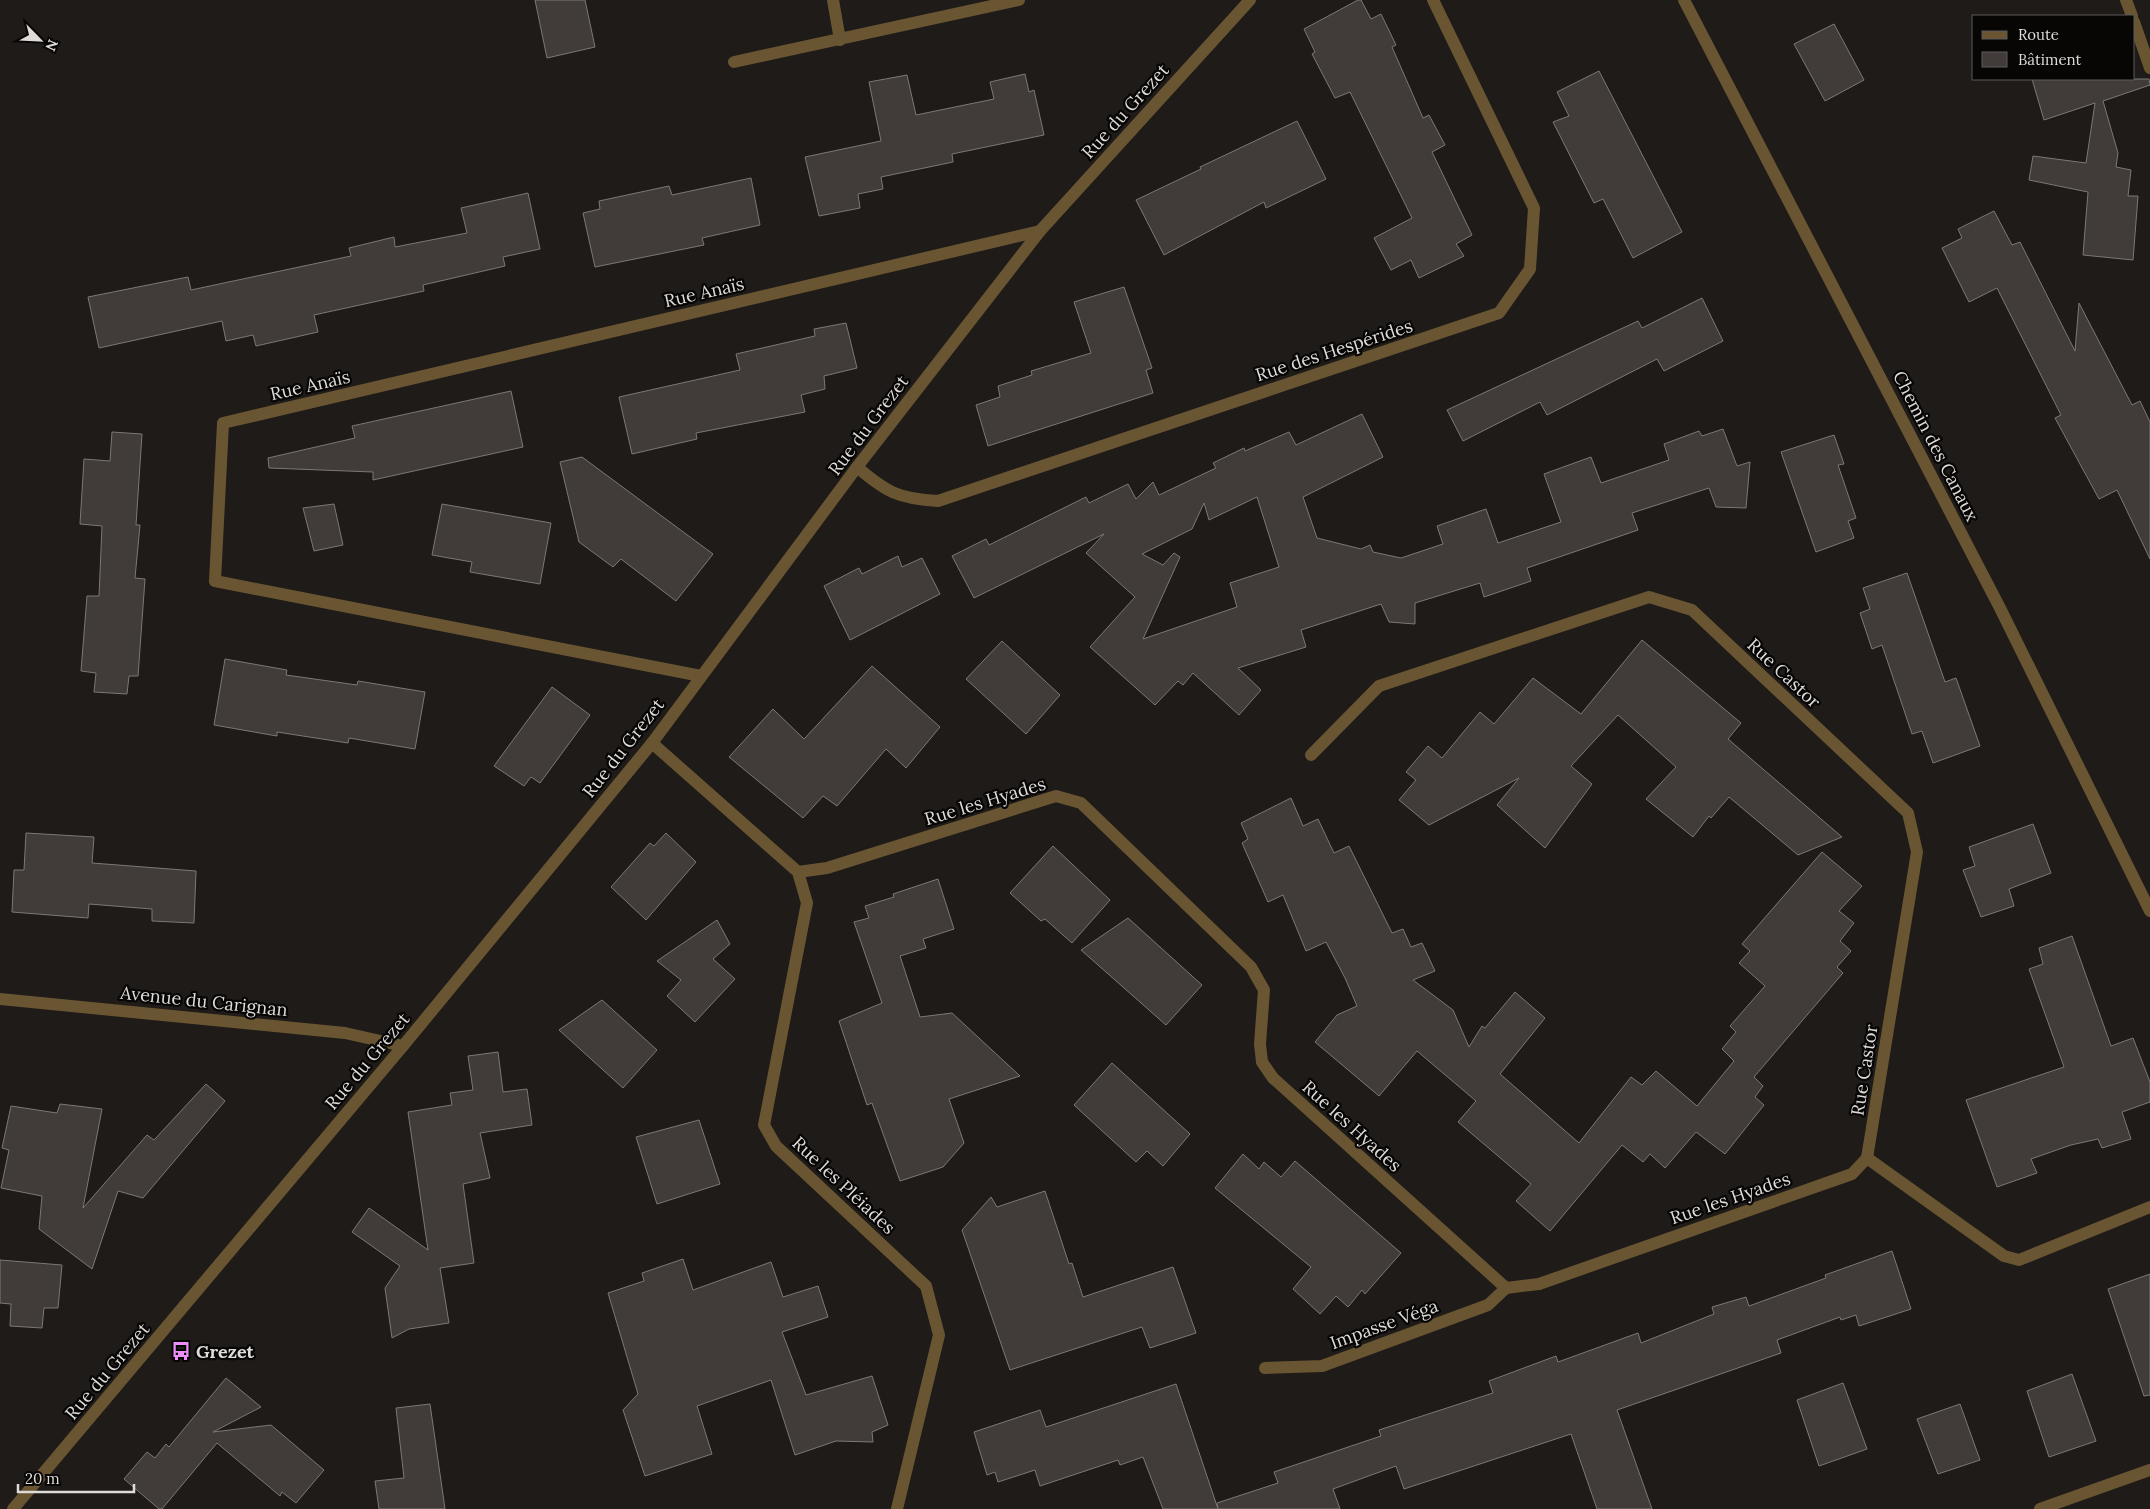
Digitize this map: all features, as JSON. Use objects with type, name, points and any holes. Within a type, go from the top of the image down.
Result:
[{"type":"street","points":[[833,0],[840,40]]},
{"type":"street","points":[[734,62],[1018,0]]},
{"type":"street","name":"Rue du Grezet","points":[[13,1509],[403,1046],[652,743],[857,467],[1040,231],[1250,0]]},
{"type":"street","name":"Rue des Hespérides","points":[[857,467],[889,492],[916,500],[938,501],[1499,313],[1530,269],[1534,208],[1433,0]]},
{"type":"street","name":"Chemin des Canaux","points":[[1684,0],[1996,600],[2150,911]]},
{"type":"street","points":[[2126,0],[2132,15]]},
{"type":"street","points":[[2135,25],[2150,68]]},
{"type":"street","name":"Rue Anaïs","points":[[701,676],[215,580],[223,423],[1040,231]]},
{"type":"street","name":"Rue Castor","points":[[1311,755],[1379,686],[1649,597],[1692,610],[1908,813],[1917,852],[1867,1158]]},
{"type":"street","points":[[652,743],[798,872]]},
{"type":"street","name":"Rue les Hyades","points":[[798,872],[827,868],[1056,796],[1080,803],[1251,967],[1264,990],[1260,1044],[1262,1062],[1273,1078],[1506,1288],[1539,1284],[1852,1174],[1867,1158]]},
{"type":"street","name":"Rue les Pléiades","points":[[798,872],[807,903],[764,1125],[776,1146],[926,1286],[939,1335],[896,1509]]},
{"type":"street","name":"Avenue du Carignan","points":[[0,999],[345,1032],[403,1046]]},
{"type":"street","points":[[1867,1158],[2004,1256],[2019,1260],[2150,1207]]},
{"type":"street","name":"Impasse Véga","points":[[1265,1368],[1322,1366],[1488,1304],[1506,1288]]},
{"type":"street","points":[[2040,1509],[2150,1470]]},
{"type":"building","points":[[535,0],[585,0],[595,47],[547,58]]},
{"type":"building","points":[[1361,0],[1371,19],[1381,14],[1396,45],[1392,47],[1423,118],[1429,115],[1445,145],[1432,152],[1472,235],[1456,244],[1464,256],[1419,278],[1411,260],[1391,270],[1374,238],[1412,218],[1350,92],[1335,98],[1312,54],[1315,52],[1304,29]]},
{"type":"building","points":[[1834,24],[1864,80],[1825,101],[1794,44]]},
{"type":"building","points":[[1599,71],[1682,232],[1633,258],[1603,199],[1594,203],[1553,122],[1569,116],[1557,92]]},
{"type":"building","points":[[1025,74],[1029,92],[1034,90],[1044,135],[952,154],[953,162],[881,177],[883,189],[858,194],[860,208],[819,216],[805,157],[881,141],[869,82],[907,75],[916,115],[994,99],[990,82]]},
{"type":"building","points":[[2149,79],[2150,85],[2103,101],[2118,153],[2116,167],[2131,170],[2128,196],[2138,196],[2133,260],[2083,255],[2088,192],[2029,180],[2033,156],[2086,163],[2095,103],[2044,120],[2032,80]]},
{"type":"building","points":[[1297,121],[1326,179],[1266,208],[1264,202],[1164,255],[1136,200]]},
{"type":"building","points":[[751,178],[760,225],[702,238],[704,245],[595,267],[583,213],[600,209],[599,201],[669,186],[672,195]]},
{"type":"building","points":[[528,193],[540,249],[503,257],[505,266],[423,285],[424,291],[314,315],[318,332],[256,346],[253,335],[226,341],[222,321],[99,348],[88,297],[188,277],[191,290],[351,256],[349,248],[394,237],[395,247],[467,233],[461,208]]},
{"type":"building","points":[[1994,211],[2012,245],[2020,242],[2075,351],[2079,303],[2132,405],[2140,401],[2150,422],[2150,559],[2117,490],[2099,499],[2055,418],[2061,415],[1997,288],[1969,302],[1942,248],[1962,238],[1958,229]]},
{"type":"building","points":[[1124,287],[1152,368],[1146,370],[1153,393],[988,446],[976,405],[1000,397],[998,386],[1032,375],[1031,371],[1091,353],[1074,302]]},
{"type":"building","points":[[1702,298],[1723,341],[1664,371],[1657,359],[1547,415],[1540,402],[1463,441],[1447,410],[1638,321],[1642,328]]},
{"type":"building","points":[[846,323],[857,368],[824,376],[825,389],[801,395],[805,412],[696,433],[697,439],[632,454],[619,397],[740,370],[736,354],[815,336],[814,329]]},
{"type":"building","points":[[511,391],[523,447],[373,480],[373,472],[269,468],[268,458],[355,438],[352,426]]},
{"type":"building","points":[[1362,414],[1383,457],[1303,497],[1317,538],[1361,549],[1370,545],[1373,552],[1401,558],[1443,544],[1437,526],[1486,509],[1498,543],[1561,522],[1544,474],[1591,457],[1601,483],[1669,460],[1664,444],[1699,431],[1702,436],[1723,429],[1737,466],[1750,462],[1746,508],[1716,507],[1709,488],[1632,513],[1638,530],[1527,568],[1531,581],[1484,597],[1480,583],[1415,603],[1415,624],[1389,622],[1381,604],[1301,630],[1306,647],[1238,668],[1261,690],[1239,715],[1193,673],[1183,685],[1178,681],[1155,705],[1090,647],[1135,597],[1086,553],[1104,534],[974,598],[952,556],[986,539],[989,545],[1086,497],[1089,503],[1128,484],[1136,499],[1153,482],[1159,495],[1216,468],[1213,463],[1244,448],[1245,451],[1289,432],[1296,445]],"holes":[[[1257,497],[1279,567],[1230,583],[1237,607],[1143,639],[1180,557],[1174,553],[1163,565],[1142,554],[1192,529],[1204,503],[1209,520]]]},
{"type":"building","points":[[112,432],[142,434],[136,525],[140,525],[135,578],[145,579],[138,676],[129,676],[127,694],[94,692],[96,673],[81,671],[87,596],[99,596],[102,526],[80,524],[84,459],[110,461]]},
{"type":"building","points":[[1834,435],[1844,464],[1838,465],[1856,518],[1848,521],[1854,538],[1816,552],[1781,452]]},
{"type":"building","points":[[582,457],[713,554],[676,601],[621,559],[613,567],[579,542],[560,462]]},
{"type":"building","points":[[334,504],[343,545],[314,551],[303,508]]},
{"type":"building","points":[[442,504],[551,523],[540,584],[470,572],[472,562],[432,555]]},
{"type":"building","points":[[898,556],[902,567],[922,558],[940,594],[850,640],[824,586],[859,568],[862,574]]},
{"type":"building","points":[[1907,573],[1945,682],[1956,678],[1980,746],[1933,763],[1922,731],[1912,734],[1882,645],[1872,649],[1860,613],[1870,609],[1863,588]]},
{"type":"building","points":[[1642,640],[1741,723],[1728,739],[1842,837],[1798,855],[1729,797],[1711,818],[1709,816],[1693,837],[1646,799],[1676,767],[1618,715],[1571,766],[1592,784],[1545,848],[1497,805],[1519,778],[1429,825],[1399,800],[1416,780],[1406,772],[1428,746],[1442,758],[1480,712],[1494,724],[1533,678],[1581,714]]},
{"type":"building","points":[[1002,641],[1060,695],[1026,734],[966,679]]},
{"type":"building","points":[[225,659],[287,670],[286,675],[357,685],[358,681],[425,692],[415,749],[349,738],[348,743],[277,732],[277,736],[214,725]]},
{"type":"building","points":[[872,666],[940,727],[906,768],[886,749],[837,806],[823,796],[803,818],[729,757],[773,709],[804,739]]},
{"type":"building","points":[[552,687],[590,715],[540,783],[531,777],[524,786],[494,766]]},
{"type":"building","points":[[1291,798],[1303,826],[1318,819],[1334,853],[1349,846],[1392,933],[1403,929],[1411,947],[1422,943],[1435,971],[1413,980],[1453,1010],[1469,1047],[1482,1026],[1485,1028],[1515,992],[1545,1018],[1500,1074],[1579,1143],[1631,1077],[1642,1085],[1656,1071],[1697,1106],[1734,1061],[1722,1049],[1736,1032],[1730,1026],[1765,986],[1739,963],[1750,951],[1742,944],[1822,852],[1862,886],[1839,911],[1854,923],[1840,941],[1851,951],[1837,967],[1843,973],[1754,1077],[1763,1086],[1755,1097],[1764,1105],[1725,1154],[1696,1132],[1665,1168],[1650,1154],[1643,1162],[1622,1145],[1550,1231],[1516,1201],[1531,1184],[1458,1122],[1476,1101],[1417,1051],[1379,1096],[1315,1042],[1337,1015],[1357,1006],[1326,942],[1306,951],[1283,895],[1268,902],[1242,843],[1248,839],[1241,823]]},
{"type":"building","points":[[2033,824],[2051,873],[2009,889],[2014,906],[1981,917],[1963,870],[1975,866],[1969,847]]},
{"type":"building","points":[[26,833],[94,837],[92,863],[196,871],[194,923],[152,921],[152,909],[89,904],[88,918],[12,912],[14,870],[24,870]]},
{"type":"building","points":[[666,833],[696,862],[646,920],[611,887],[650,843],[654,846]]},
{"type":"building","points":[[1053,846],[1110,900],[1072,943],[1045,919],[1041,921],[1010,893]]},
{"type":"building","points":[[938,879],[954,929],[923,939],[926,948],[900,956],[920,1017],[952,1013],[1020,1076],[949,1099],[964,1143],[943,1167],[900,1181],[872,1103],[867,1105],[839,1021],[882,1003],[854,922],[869,918],[865,906],[894,897],[893,894]]},
{"type":"building","points":[[1128,918],[1202,985],[1166,1025],[1081,950]]},
{"type":"building","points":[[717,920],[730,944],[713,959],[735,979],[695,1022],[667,996],[681,980],[657,961]]},
{"type":"building","points":[[2072,936],[2111,1046],[2133,1038],[2150,1082],[2150,1102],[2122,1112],[2131,1139],[2102,1148],[2098,1139],[2071,1145],[2031,1159],[2037,1173],[1997,1187],[1966,1100],[2064,1067],[2029,969],[2043,964],[2039,948]]},
{"type":"building","points":[[602,1000],[657,1050],[623,1088],[559,1030]]},
{"type":"building","points":[[498,1052],[503,1092],[527,1089],[532,1125],[480,1133],[490,1178],[463,1184],[474,1263],[440,1268],[449,1323],[409,1329],[392,1338],[385,1288],[400,1266],[352,1232],[369,1208],[428,1250],[408,1112],[452,1105],[450,1093],[473,1090],[468,1056]]},
{"type":"building","points":[[1112,1063],[1190,1134],[1163,1166],[1147,1151],[1136,1162],[1074,1105]]},
{"type":"building","points":[[206,1084],[225,1101],[143,1198],[118,1191],[92,1269],[39,1229],[42,1196],[1,1188],[9,1150],[2,1148],[11,1106],[57,1113],[60,1104],[102,1109],[83,1208],[147,1135],[154,1140]]},
{"type":"building","points":[[699,1120],[720,1184],[657,1204],[636,1137]]},
{"type":"building","points":[[1243,1154],[1259,1169],[1264,1162],[1281,1177],[1295,1161],[1401,1253],[1365,1294],[1362,1290],[1348,1307],[1336,1296],[1320,1314],[1293,1289],[1311,1267],[1215,1188]]},
{"type":"building","points":[[1045,1191],[1069,1264],[1072,1263],[1083,1297],[1173,1267],[1196,1333],[1150,1348],[1142,1327],[1010,1370],[962,1230],[991,1197],[997,1207]]},
{"type":"building","points":[[1892,1251],[1911,1309],[1859,1326],[1856,1315],[1841,1320],[1840,1317],[1777,1340],[1781,1353],[1617,1410],[1652,1509],[1597,1509],[1571,1434],[1404,1489],[1396,1466],[1333,1489],[1340,1509],[1218,1509],[1217,1503],[1278,1483],[1274,1472],[1381,1436],[1379,1430],[1493,1393],[1489,1381],[1556,1356],[1558,1362],[1638,1333],[1641,1343],[1714,1314],[1712,1307],[1746,1297],[1749,1306],[1826,1278],[1825,1275]]},
{"type":"building","points":[[683,1259],[693,1290],[771,1262],[783,1297],[818,1286],[828,1317],[782,1332],[806,1395],[872,1376],[888,1425],[872,1432],[873,1442],[836,1441],[795,1455],[771,1380],[697,1406],[712,1454],[645,1476],[623,1410],[638,1394],[608,1293],[644,1281],[642,1273]]},
{"type":"building","points":[[0,1260],[62,1265],[58,1308],[44,1308],[42,1328],[10,1326],[11,1304],[0,1303]]},
{"type":"building","points":[[2150,1274],[2150,1395],[2144,1396],[2108,1289]]},
{"type":"building","points":[[2072,1374],[2096,1441],[2049,1457],[2027,1391]]},
{"type":"building","points":[[226,1378],[261,1407],[213,1432],[271,1425],[324,1470],[296,1503],[282,1492],[280,1496],[217,1443],[162,1509],[159,1509],[124,1479],[147,1452],[155,1458],[166,1444],[169,1447]]},
{"type":"building","points":[[1843,1383],[1867,1449],[1819,1466],[1797,1400]]},
{"type":"building","points":[[1176,1384],[1218,1509],[1163,1509],[1143,1457],[1120,1465],[1118,1460],[1040,1486],[1035,1470],[998,1482],[995,1472],[987,1475],[974,1432],[1040,1410],[1046,1427]]},
{"type":"building","points":[[430,1404],[445,1509],[379,1509],[375,1481],[404,1478],[396,1408]]},
{"type":"building","points":[[1960,1404],[1980,1460],[1938,1474],[1917,1419]]},
{"type":"place","name":"Grezet","points":[[181,1351]]}]
